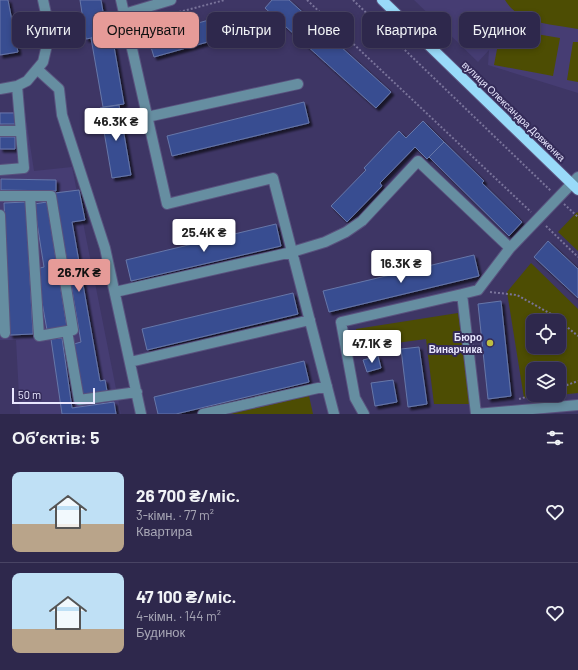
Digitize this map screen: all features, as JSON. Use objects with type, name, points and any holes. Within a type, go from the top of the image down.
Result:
[{"type":"main road","name":"вулиця Олександра Довженка","points":[[382,0],[576,183]]},
{"type":"lane","points":[[0,89],[17,86],[26,81],[43,62],[50,32],[43,0]]},
{"type":"lane","points":[[120,0],[123,12]]},
{"type":"lane","points":[[131,12],[171,0]]},
{"type":"lane","points":[[132,48],[167,204],[273,178],[334,414]]},
{"type":"lane","points":[[37,69],[59,89],[62,115],[105,248],[142,414]]},
{"type":"lane","points":[[147,117],[298,84]]},
{"type":"lane","points":[[0,170],[24,168],[17,86]]},
{"type":"lane","points":[[0,131],[21,131]]},
{"type":"lane","points":[[115,292],[292,252],[325,242],[346,232],[362,221],[418,161],[510,248]]},
{"type":"lane","points":[[364,414],[355,398],[341,322],[478,290],[510,248],[558,198],[576,183]]},
{"type":"lane","points":[[0,196],[30,196],[51,196],[73,330],[39,336],[30,196]]},
{"type":"lane","points":[[0,215],[4,333]]},
{"type":"lane","points":[[462,294],[476,414],[578,405]]},
{"type":"lane","points":[[130,362],[310,320]]},
{"type":"lane","points":[[67,331],[79,400],[137,392]]},
{"type":"lane","points":[[203,414],[327,386]]},
{"type":"path","points":[[176,12],[225,0]]},
{"type":"path","points":[[307,0],[578,257]]},
{"type":"path","points":[[353,0],[578,217]]},
{"type":"path","points":[[478,290],[517,296],[551,314],[578,336]]},
{"type":"path","points":[[566,385],[578,381]]},
{"type":"shaded area","points":[[414,0],[578,0],[578,93],[488,65],[489,50],[478,62],[464,48],[540,48],[540,12],[459,12],[459,44],[451,36],[451,12],[426,12]]},
{"type":"shaded area","points":[[505,0],[578,0],[578,29],[540,23],[540,12],[516,12]]},
{"type":"shaded area","points":[[540,35],[560,38],[553,76],[494,65],[497,48],[540,48]]},
{"type":"shaded area","points":[[573,42],[578,42],[578,82],[567,80]]},
{"type":"shaded area","points":[[0,112],[25,112],[34,171],[72,167],[121,414],[20,414],[16,340],[0,340]]},
{"type":"shaded area","points":[[577,212],[578,213],[578,251],[558,232]]},
{"type":"shaded area","points":[[531,263],[578,309],[578,393],[566,394],[566,362],[526,362],[526,398],[524,398],[507,292]]},
{"type":"shaded area","points":[[458,313],[471,404],[434,404],[426,339],[359,348],[356,329]]},
{"type":"shaded area","points":[[309,396],[313,414],[229,414]]},
{"type":"building","points":[[0,0],[8,0],[12,21],[12,48],[17,48],[18,52],[0,55]]},
{"type":"building","points":[[80,0],[101,0],[103,12],[93,12],[93,38],[86,39],[85,12],[82,12]]},
{"type":"building","points":[[272,0],[289,0],[302,12],[293,12],[293,33],[285,26],[285,12],[269,12],[265,8]]},
{"type":"building","points":[[207,21],[207,42],[199,44],[199,23]]},
{"type":"building","points":[[91,38],[93,38],[93,48],[114,48],[124,104],[103,107]]},
{"type":"building","points":[[151,48],[186,48],[154,57]]},
{"type":"building","points":[[309,48],[342,48],[391,92],[376,108]]},
{"type":"building","points":[[304,102],[309,123],[172,156],[167,136]]},
{"type":"building","points":[[119,105],[131,175],[112,178],[100,108]]},
{"type":"building","points":[[0,113],[16,113],[16,124],[0,124]]},
{"type":"building","points":[[423,121],[444,142],[427,159],[415,147],[380,183],[382,186],[347,222],[331,206],[366,170],[364,168],[399,131],[406,138]]},
{"type":"building","points":[[0,137],[15,137],[15,149],[0,149]]},
{"type":"building","points":[[444,142],[484,181],[482,183],[522,222],[509,236],[429,157]]},
{"type":"building","points":[[1,179],[56,180],[56,191],[1,190]]},
{"type":"building","points":[[79,190],[85,220],[72,222],[100,381],[105,380],[107,391],[83,395],[74,344],[81,342],[55,193]]},
{"type":"building","points":[[26,202],[33,334],[10,335],[4,203]]},
{"type":"building","points":[[47,202],[67,327],[47,330],[36,269],[44,267],[34,204]]},
{"type":"building","points":[[276,224],[281,246],[131,281],[126,260]]},
{"type":"building","points":[[548,241],[578,269],[578,298],[534,257]]},
{"type":"building","points":[[474,255],[479,276],[329,312],[323,291]]},
{"type":"building","points":[[293,293],[298,314],[147,350],[142,329]]},
{"type":"building","points":[[501,301],[511,396],[488,399],[478,304]]},
{"type":"building","points":[[62,338],[72,408],[114,402],[116,414],[62,414],[51,339]]},
{"type":"building","points":[[419,347],[427,404],[408,407],[401,349]]},
{"type":"building","points":[[378,356],[381,368],[367,372],[363,360]]},
{"type":"building","points":[[304,361],[309,382],[176,414],[158,414],[154,397]]},
{"type":"building","points":[[393,380],[397,402],[375,406],[371,383]]},
{"type":"place","name":"Бюро Винарчика","points":[[490,343]]}]
